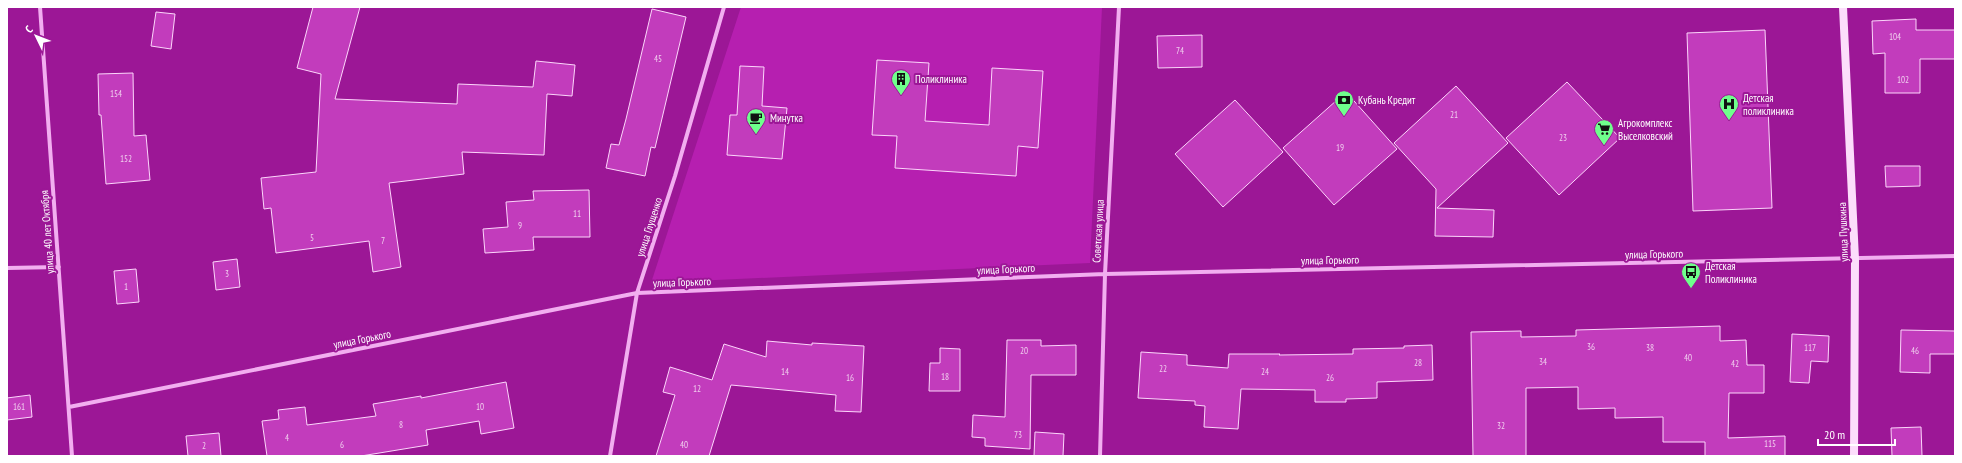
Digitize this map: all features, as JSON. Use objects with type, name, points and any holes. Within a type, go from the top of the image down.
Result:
[{"type":"main road","name":"улица Пушкина","points":[[1843,7],[1855,259],[1854,456]]},
{"type":"street","name":"улица 40 лет Октября","points":[[40,7],[72,456]]},
{"type":"street","name":"улица Глущенко","points":[[610,456],[637,293],[675,176],[724,7]]},
{"type":"street","name":"Советская улица","points":[[1100,456],[1105,274],[1119,7]]},
{"type":"street","name":"улица Горького","points":[[68,407],[637,293],[1105,274],[1955,256]]},
{"type":"street","points":[[7,268],[59,267]]},
{"type":"shaded area","points":[[741,7],[1102,7],[1090,263],[651,283]]},
{"type":"building","points":[[313,7],[360,7],[335,99],[457,104],[458,84],[533,87],[536,61],[575,65],[572,96],[547,94],[544,155],[462,152],[464,174],[389,183],[401,267],[373,272],[369,241],[276,253],[271,208],[264,209],[261,178],[316,172],[321,74],[297,68]]},
{"type":"building","points":[[652,9],[686,17],[655,148],[651,147],[645,176],[606,168],[611,144],[619,145]]},
{"type":"building","points":[[156,12],[175,14],[171,49],[151,46]]},
{"type":"building","points":[[1916,19],[1916,30],[1955,30],[1955,59],[1920,59],[1920,93],[1885,93],[1885,53],[1873,54],[1872,21]]},
{"type":"building","name":"Детская поликлиника","points":[[1765,30],[1772,208],[1693,211],[1687,33]]},
{"type":"building","points":[[1202,35],[1202,67],[1158,68],[1157,36]]},
{"type":"building","name":"Поликлиника","points":[[877,60],[929,63],[925,121],[989,125],[992,68],[1043,71],[1038,148],[1018,146],[1016,176],[895,168],[897,136],[872,135]]},
{"type":"building","name":"Минутка","points":[[740,66],[764,67],[762,106],[787,108],[782,159],[727,155],[730,115],[737,115]]},
{"type":"building","points":[[133,73],[134,136],[146,135],[150,180],[106,184],[101,115],[99,115],[98,74]]},
{"type":"building","points":[[1567,82],[1620,138],[1559,195],[1506,138]]},
{"type":"building","points":[[1456,86],[1508,143],[1437,208],[1494,210],[1493,237],[1435,236],[1436,189],[1394,143]]},
{"type":"building","points":[[1346,92],[1397,149],[1334,205],[1283,148]]},
{"type":"building","points":[[1235,100],[1283,152],[1223,207],[1175,154]]},
{"type":"building","points":[[1885,166],[1920,166],[1920,186],[1886,187]]},
{"type":"building","points":[[589,190],[590,237],[533,237],[534,250],[485,253],[483,229],[508,227],[506,202],[534,200],[533,191]]},
{"type":"building","points":[[237,259],[240,287],[216,290],[213,262]]},
{"type":"building","points":[[136,269],[139,302],[117,304],[114,271]]},
{"type":"building","points":[[1720,326],[1720,341],[1746,340],[1747,365],[1764,365],[1764,393],[1729,393],[1728,438],[1785,436],[1785,456],[1705,456],[1705,442],[1663,442],[1663,417],[1615,418],[1615,408],[1578,409],[1578,387],[1526,388],[1526,456],[1473,456],[1471,332],[1521,331],[1521,337],[1576,336],[1576,330]]},
{"type":"building","points":[[1901,330],[1955,331],[1955,354],[1930,354],[1930,373],[1900,372]]},
{"type":"building","points":[[1792,334],[1829,336],[1828,362],[1811,361],[1809,383],[1790,382]]},
{"type":"building","points":[[1007,340],[1041,340],[1041,346],[1076,345],[1076,375],[1031,375],[1030,449],[985,446],[985,438],[972,437],[973,415],[1005,417]]},
{"type":"building","points":[[767,341],[812,345],[812,343],[864,346],[861,412],[835,411],[836,395],[731,385],[709,456],[656,456],[675,395],[663,392],[670,367],[712,380],[724,344],[766,357]]},
{"type":"building","points":[[1432,345],[1433,380],[1377,382],[1377,398],[1346,399],[1346,402],[1315,402],[1315,390],[1241,389],[1238,429],[1204,427],[1205,406],[1195,405],[1195,401],[1138,398],[1141,352],[1187,355],[1187,365],[1228,368],[1229,354],[1353,354],[1353,349],[1404,348],[1404,346]]},
{"type":"building","points":[[940,348],[960,349],[960,391],[929,391],[930,363],[940,363]]},
{"type":"building","points":[[506,382],[514,428],[481,434],[479,421],[426,430],[428,445],[361,456],[267,456],[262,421],[279,419],[278,410],[305,407],[307,425],[376,416],[373,404],[421,396],[421,398]]},
{"type":"building","points":[[30,395],[32,417],[7,420],[7,398]]},
{"type":"building","points":[[1921,427],[1922,456],[1892,456],[1891,428]]},
{"type":"building","points":[[1035,432],[1064,434],[1063,456],[1034,456]]},
{"type":"building","points":[[219,433],[221,456],[188,456],[186,436]]},
{"type":"place","name":"Поликлиника","points":[[901,96]]},
{"type":"place","name":"Кубань Кредит","points":[[1344,117]]},
{"type":"place","name":"Детская поликлиника","points":[[1729,121]]},
{"type":"place","name":"Минутка","points":[[756,135]]},
{"type":"place","name":"Агрокомплекс Выселковский","points":[[1604,146]]},
{"type":"place","name":"Детская Поликлиника","points":[[1691,289]]}]
